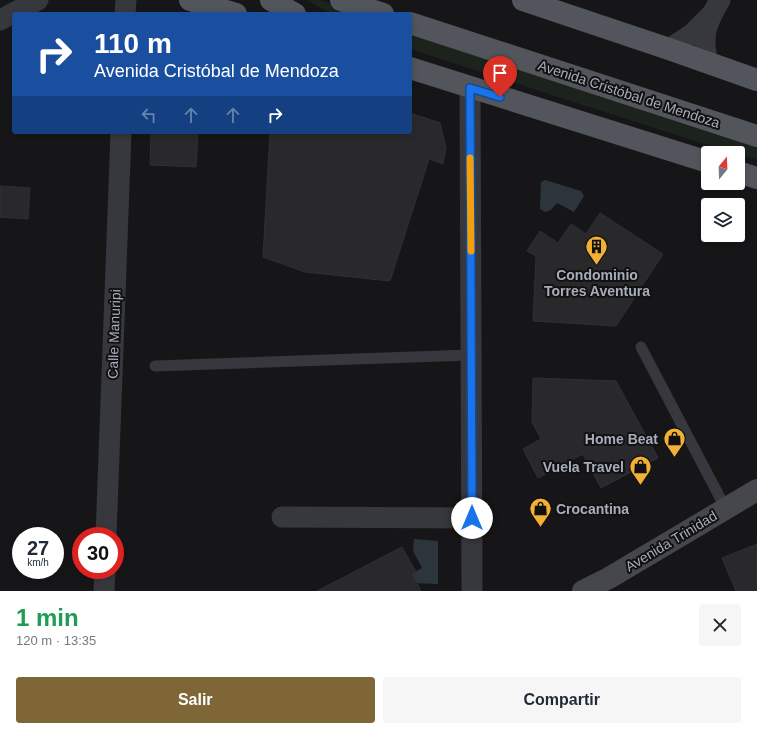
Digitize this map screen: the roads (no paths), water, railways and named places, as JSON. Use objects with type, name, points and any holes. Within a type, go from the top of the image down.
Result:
[{"type":"main road","points":[[190,0],[229,12]]},
{"type":"main road","points":[[271,0],[292,12]]},
{"type":"main road","points":[[340,0],[377,12]]},
{"type":"main road","points":[[523,0],[757,80]]},
{"type":"main road","name":"Avenida Cristóbal de Mendoza","points":[[412,24],[757,136]]},
{"type":"main road","points":[[412,69],[701,160]]},
{"type":"main road","points":[[745,174],[757,178]]},
{"type":"main road","name":"Avenida Trinidad","points":[[583,591],[612,585],[757,490]]},
{"type":"street","points":[[15,12],[38,0]]},
{"type":"street","points":[[125,12],[126,0]]},
{"type":"street","points":[[669,49],[692,34],[716,7]]},
{"type":"street","points":[[708,63],[704,38],[706,26],[716,7]]},
{"type":"street","points":[[0,20],[12,14]]},
{"type":"street","points":[[470,88],[472,591]]},
{"type":"street","name":"Calle Manuripi","points":[[106,527],[121,134]]},
{"type":"street","points":[[282,517],[472,518]]},
{"type":"street","points":[[104,591],[105,579]]},
{"type":"lane","points":[[640,347],[726,509]]},
{"type":"lane","points":[[155,366],[471,355]]},
{"type":"place","name":"Condominio Torres Aventura","points":[[597,266]]},
{"type":"place","name":"Home Beat","points":[[674,458]]},
{"type":"place","name":"Vuela Travel","points":[[640,486]]},
{"type":"place","name":"Crocantina","points":[[541,528]]}]
